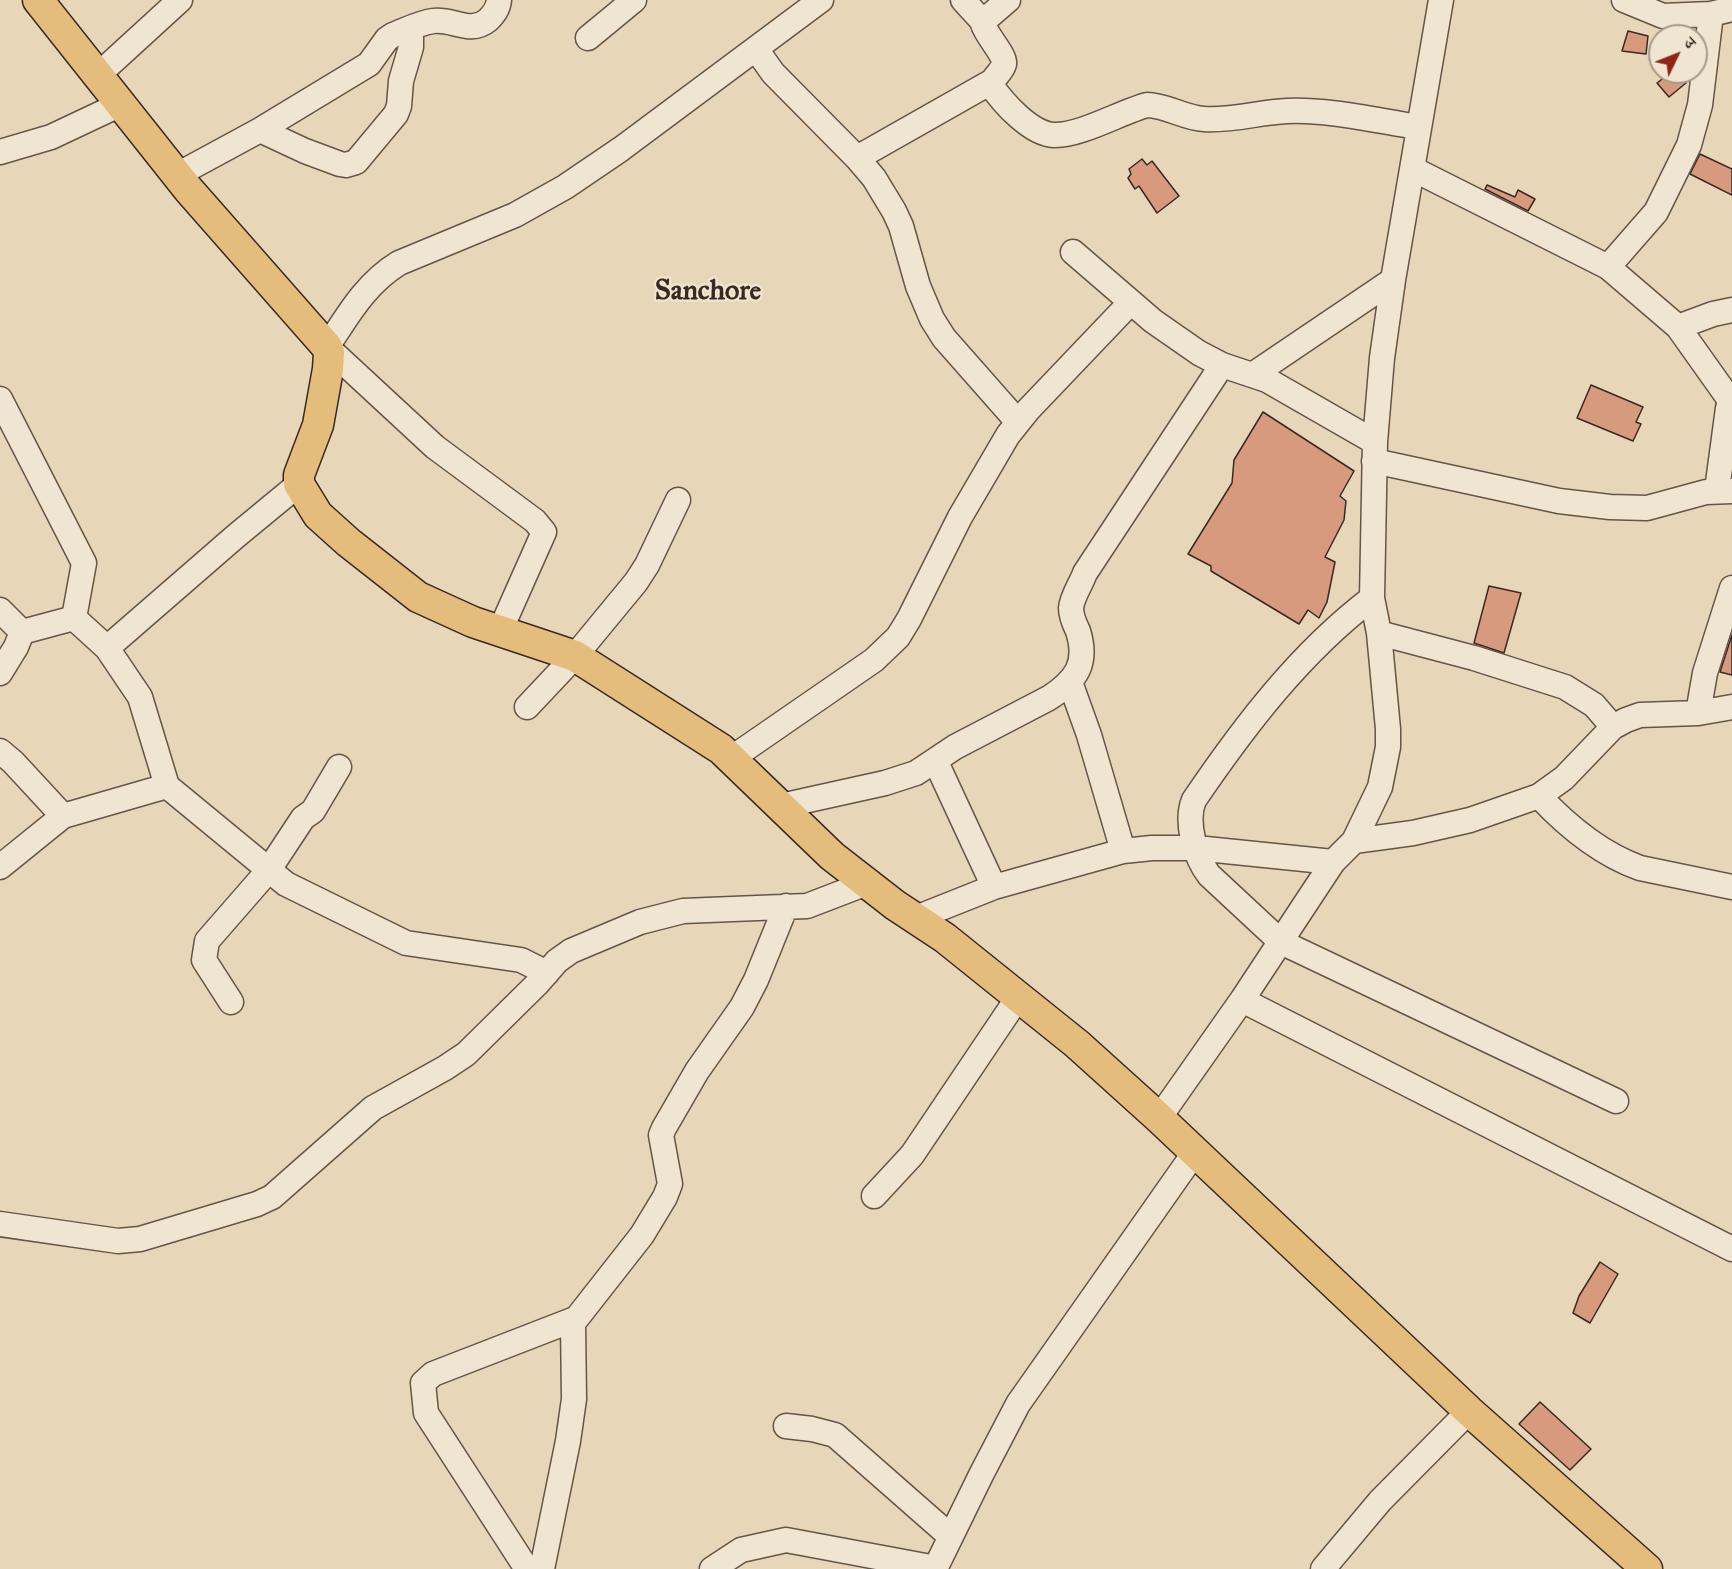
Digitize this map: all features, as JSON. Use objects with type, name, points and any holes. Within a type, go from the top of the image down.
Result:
[{"type":"main road","points":[[38,0],[177,175],[327,347],[329,358],[321,410],[315,435],[301,468],[299,484],[318,514],[348,542],[418,597],[472,622],[575,656],[721,749],[832,856],[945,938],[1077,1044],[1160,1118],[1469,1411],[1647,1569]]},
{"type":"street","points":[[98,75],[180,0]]},
{"type":"street","points":[[177,175],[260,130],[369,64],[387,39],[411,28],[439,21],[471,27],[483,24],[495,13],[499,0]]},
{"type":"street","points":[[588,38],[634,0]]},
{"type":"street","points":[[500,631],[544,532],[535,521],[435,447],[327,347],[359,297],[388,270],[399,263],[515,215],[565,187],[621,149],[821,0]]},
{"type":"street","points":[[857,158],[991,82],[1003,67],[1004,59],[985,29],[984,23],[963,0]]},
{"type":"street","points":[[984,23],[1008,0]]},
{"type":"street","points":[[1160,1118],[1242,1000],[1333,862],[1354,841],[1380,787],[1388,747],[1379,633],[1372,597],[1375,452],[1382,358],[1393,280],[1441,0]]},
{"type":"street","points":[[1608,267],[1656,212],[1689,145],[1722,12],[1663,16],[1624,0]]},
{"type":"street","points":[[260,130],[340,164],[356,162],[396,114],[401,81],[411,47],[411,28]]},
{"type":"street","points":[[756,49],[773,73],[874,178],[901,226],[923,300],[944,338],[1018,422]]},
{"type":"street","points":[[991,82],[1002,99],[1017,114],[1041,131],[1053,135],[1090,126],[1147,105],[1154,105],[1185,116],[1206,119],[1295,111],[1419,127]]},
{"type":"street","points":[[0,152],[51,137],[121,104]]},
{"type":"street","points":[[1073,252],[1153,321],[1199,353],[1222,365],[1267,380],[1375,452],[1559,501],[1610,507],[1647,508],[1725,490],[1728,408],[1732,403],[1678,327],[1608,267],[1413,169]]},
{"type":"street","points":[[1254,374],[1393,280]]},
{"type":"street","points":[[732,758],[874,660],[898,637],[965,508],[1018,422],[1131,302]]},
{"type":"street","points":[[1678,327],[1713,314],[1732,310]]},
{"type":"street","points":[[781,806],[885,783],[916,773],[936,762],[955,747],[1049,698],[1070,682],[1083,657],[1081,640],[1071,609],[1086,573],[1222,365]]},
{"type":"street","points":[[0,399],[84,563],[74,618]]},
{"type":"street","points":[[107,648],[299,484]]},
{"type":"street","points":[[527,706],[575,656],[636,582],[647,565],[678,500]]},
{"type":"street","points":[[1698,713],[1705,673],[1732,588]]},
{"type":"street","points":[[1372,597],[1341,622],[1280,684],[1197,796],[1190,811],[1196,848],[1209,875],[1281,942],[1616,1101]]},
{"type":"street","points":[[0,610],[22,632]]},
{"type":"street","points":[[22,632],[74,618]]},
{"type":"street","points":[[74,618],[107,648],[140,697],[167,786],[268,871],[286,884],[406,943],[521,960],[546,973]]},
{"type":"street","points":[[0,673],[16,647],[22,632]]},
{"type":"street","points":[[1379,633],[1474,658],[1565,687],[1594,705],[1613,727]]},
{"type":"street","points":[[1070,682],[1089,735],[1124,851]]},
{"type":"street","points":[[1354,841],[1413,833],[1470,820],[1539,796],[1564,778],[1613,727],[1640,715],[1698,713],[1732,707]]},
{"type":"street","points":[[0,751],[63,816]]},
{"type":"street","points":[[936,762],[994,886]]},
{"type":"street","points":[[231,1002],[204,960],[207,941],[268,871],[303,818],[313,811],[339,767]]},
{"type":"street","points":[[0,867],[63,816],[167,786]]},
{"type":"street","points":[[1539,796],[1560,819],[1577,833],[1628,864],[1732,887]]},
{"type":"street","points":[[916,918],[994,886],[1124,851],[1152,848],[1196,848],[1333,862]]},
{"type":"street","points":[[0,1224],[118,1241],[140,1239],[265,1201],[332,1146],[373,1108],[466,1054],[558,961],[572,951],[653,918],[699,909],[814,904],[867,883]]},
{"type":"street","points":[[542,1569],[568,1441],[574,1399],[572,1329],[575,1318],[642,1234],[665,1197],[670,1184],[661,1135],[697,1071],[742,1007],[756,980],[786,906]]},
{"type":"street","points":[[874,1196],[912,1155],[1019,996]]},
{"type":"street","points":[[1242,1000],[1732,1250]]},
{"type":"street","points":[[712,1569],[741,1550],[786,1540],[936,1569],[950,1536],[1018,1404],[1195,1152]]},
{"type":"street","points":[[527,1569],[426,1413],[423,1383],[432,1374],[575,1318]]},
{"type":"street","points":[[1333,1565],[1380,1501],[1469,1411]]},
{"type":"street","points":[[786,1426],[835,1435],[950,1536]]},
{"type":"building","points":[[1628,31],[1648,36],[1646,54],[1622,51]]},
{"type":"building","points":[[1658,84],[1685,84],[1669,97]]},
{"type":"building","points":[[1700,154],[1732,169],[1732,195],[1690,174]]},
{"type":"building","points":[[1142,159],[1147,165],[1152,161],[1179,196],[1157,213],[1139,186],[1135,189],[1128,178],[1131,174],[1129,169]]},
{"type":"building","points":[[1487,185],[1515,197],[1518,190],[1535,199],[1528,211],[1485,189]]},
{"type":"building","points":[[1591,385],[1643,407],[1636,422],[1641,424],[1633,441],[1577,418]]},
{"type":"building","points":[[1263,412],[1354,471],[1340,496],[1346,501],[1344,520],[1325,557],[1335,562],[1327,602],[1319,618],[1308,610],[1299,624],[1211,571],[1211,566],[1188,554],[1232,483],[1234,460]]},
{"type":"building","points":[[1489,586],[1521,593],[1504,653],[1474,643]]},
{"type":"building","points":[[1732,635],[1732,675],[1720,672]]},
{"type":"building","points":[[1600,1262],[1618,1274],[1590,1323],[1573,1313],[1579,1296]]},
{"type":"building","points":[[1540,1402],[1591,1449],[1570,1470],[1519,1424]]},
{"type":"district","name":"Sanchore","points":[[708,292]]}]
